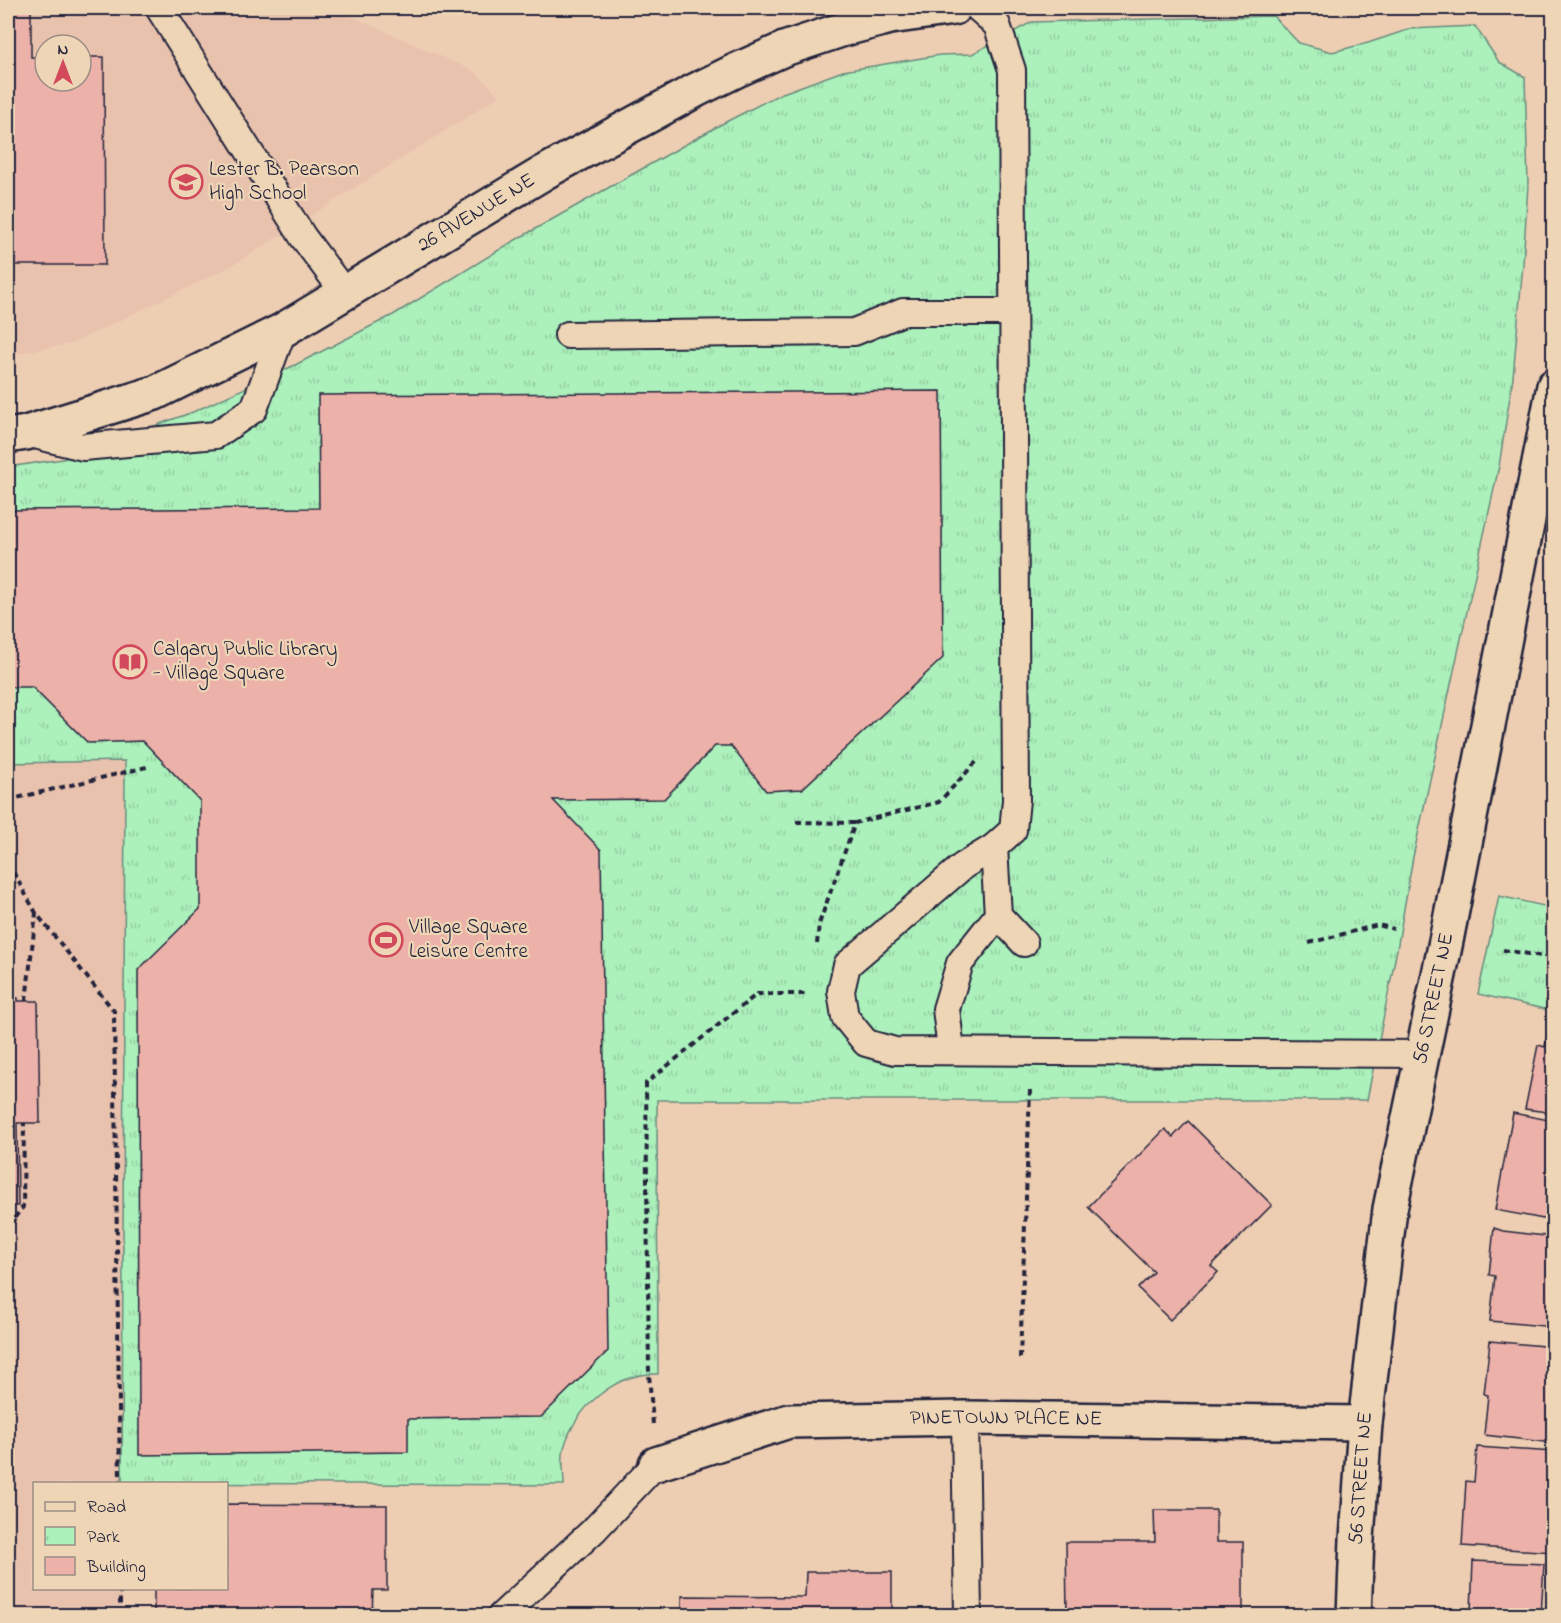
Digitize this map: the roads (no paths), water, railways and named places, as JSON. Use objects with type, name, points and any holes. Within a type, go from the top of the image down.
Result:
[{"type":"street","name":"26 AVENUE NE","points":[[17,435],[156,393],[284,330],[545,172],[737,70],[784,49],[841,30],[890,17],[954,8]]},
{"type":"street","name":"56 STREET NE","points":[[1354,1616],[1365,1423],[1390,1209],[1446,940],[1554,386]]},
{"type":"street","name":"PINETOWN PLACE NE","points":[[656,1464],[789,1421],[965,1418],[1365,1423]]},
{"type":"lane","points":[[159,8],[303,237],[344,292]]},
{"type":"lane","points":[[978,8],[997,25],[1011,70],[1016,800],[1013,830],[994,847],[963,866],[847,965],[841,992],[845,1017],[866,1043],[895,1051],[1422,1054]]},
{"type":"lane","points":[[568,335],[854,332],[903,312],[1012,312]]},
{"type":"lane","points":[[17,435],[83,447],[216,435],[254,409],[284,330]]},
{"type":"lane","points":[[994,847],[998,915],[1024,943]]},
{"type":"lane","points":[[951,1050],[946,1009],[960,963],[998,915]]},
{"type":"lane","points":[[965,1418],[968,1616]]},
{"type":"lane","points":[[501,1616],[594,1530],[656,1464]]},
{"type":"place","name":"Lester B. Pearson High School","points":[[186,182]]},
{"type":"place","name":"Calgary Public Library - Village Square","points":[[130,662]]},
{"type":"place","name":"Village Square Leisure Centre","points":[[386,940]]}]
